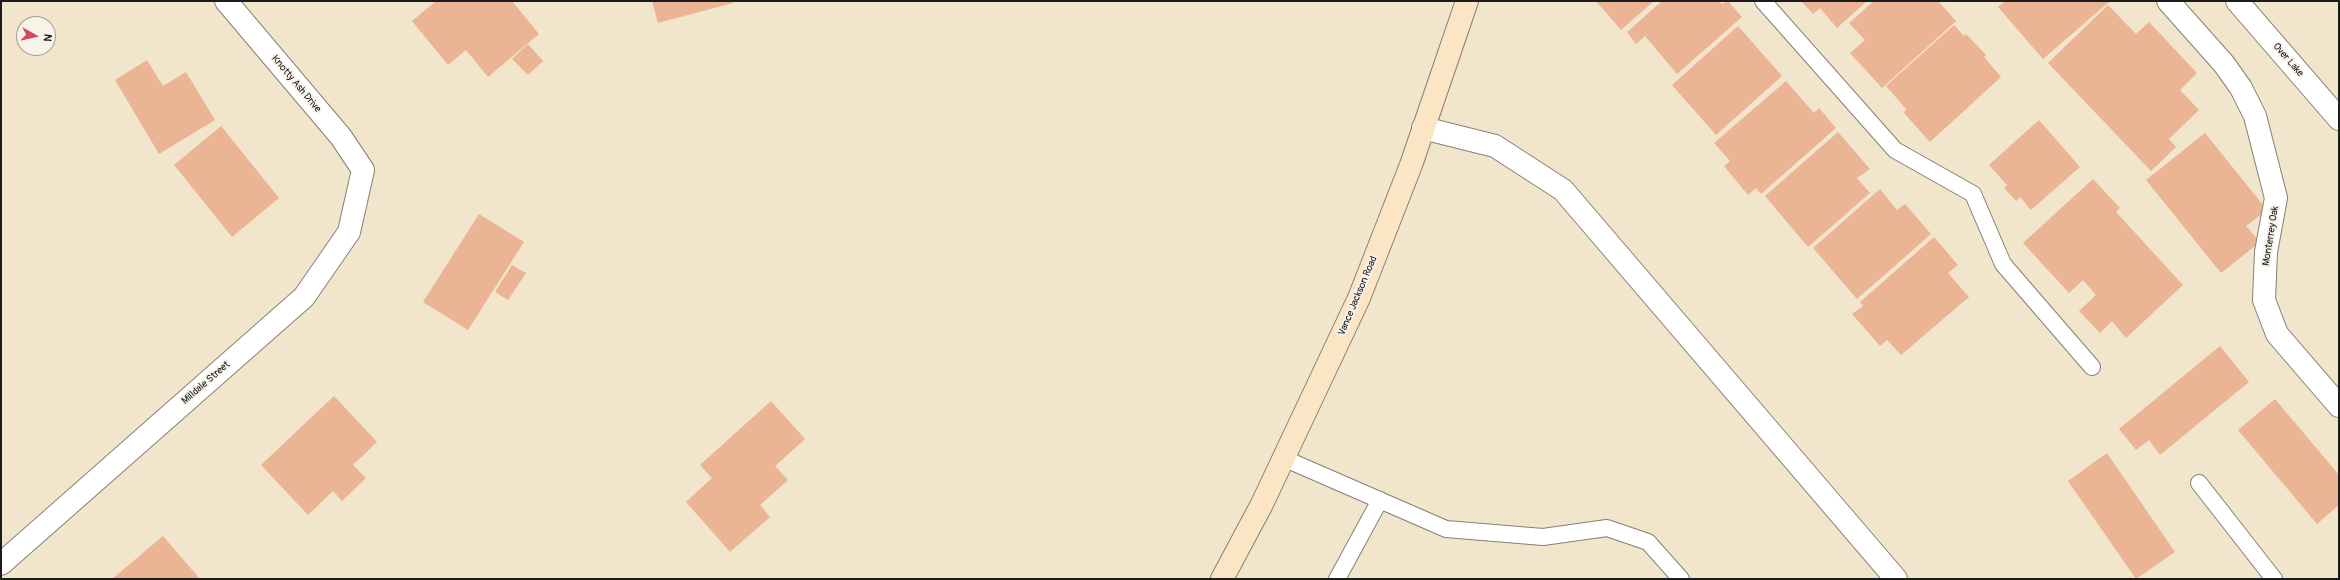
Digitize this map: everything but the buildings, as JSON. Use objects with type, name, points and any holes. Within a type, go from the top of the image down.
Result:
[{"type":"main road","name":"Vance Jackson Road","points":[[1222,579],[1283,458],[1360,298],[1424,128],[1467,1]]},
{"type":"street","name":"Knotty Ash Drive","points":[[226,1],[341,137],[363,170]]},
{"type":"street","name":"Monterrey Oak","points":[[2168,1],[2224,64],[2241,88],[2255,116],[2276,198],[2266,252],[2264,300],[2277,334],[2339,406]]},
{"type":"street","name":"Over Lake","points":[[2237,1],[2339,119]]},
{"type":"street","points":[[1424,128],[1495,146],[1563,190],[1896,579]]},
{"type":"street","name":"Milldale Street","points":[[1,564],[304,297],[349,232],[363,170]]},
{"type":"lane","points":[[1763,1],[1895,150],[1973,194],[2003,264],[2092,367]]},
{"type":"lane","points":[[1283,458],[1446,529],[1543,537],[1607,528],[1648,542],[1681,579]]},
{"type":"lane","points":[[2198,483],[2274,579]]},
{"type":"lane","points":[[1337,579],[1380,500]]}]
